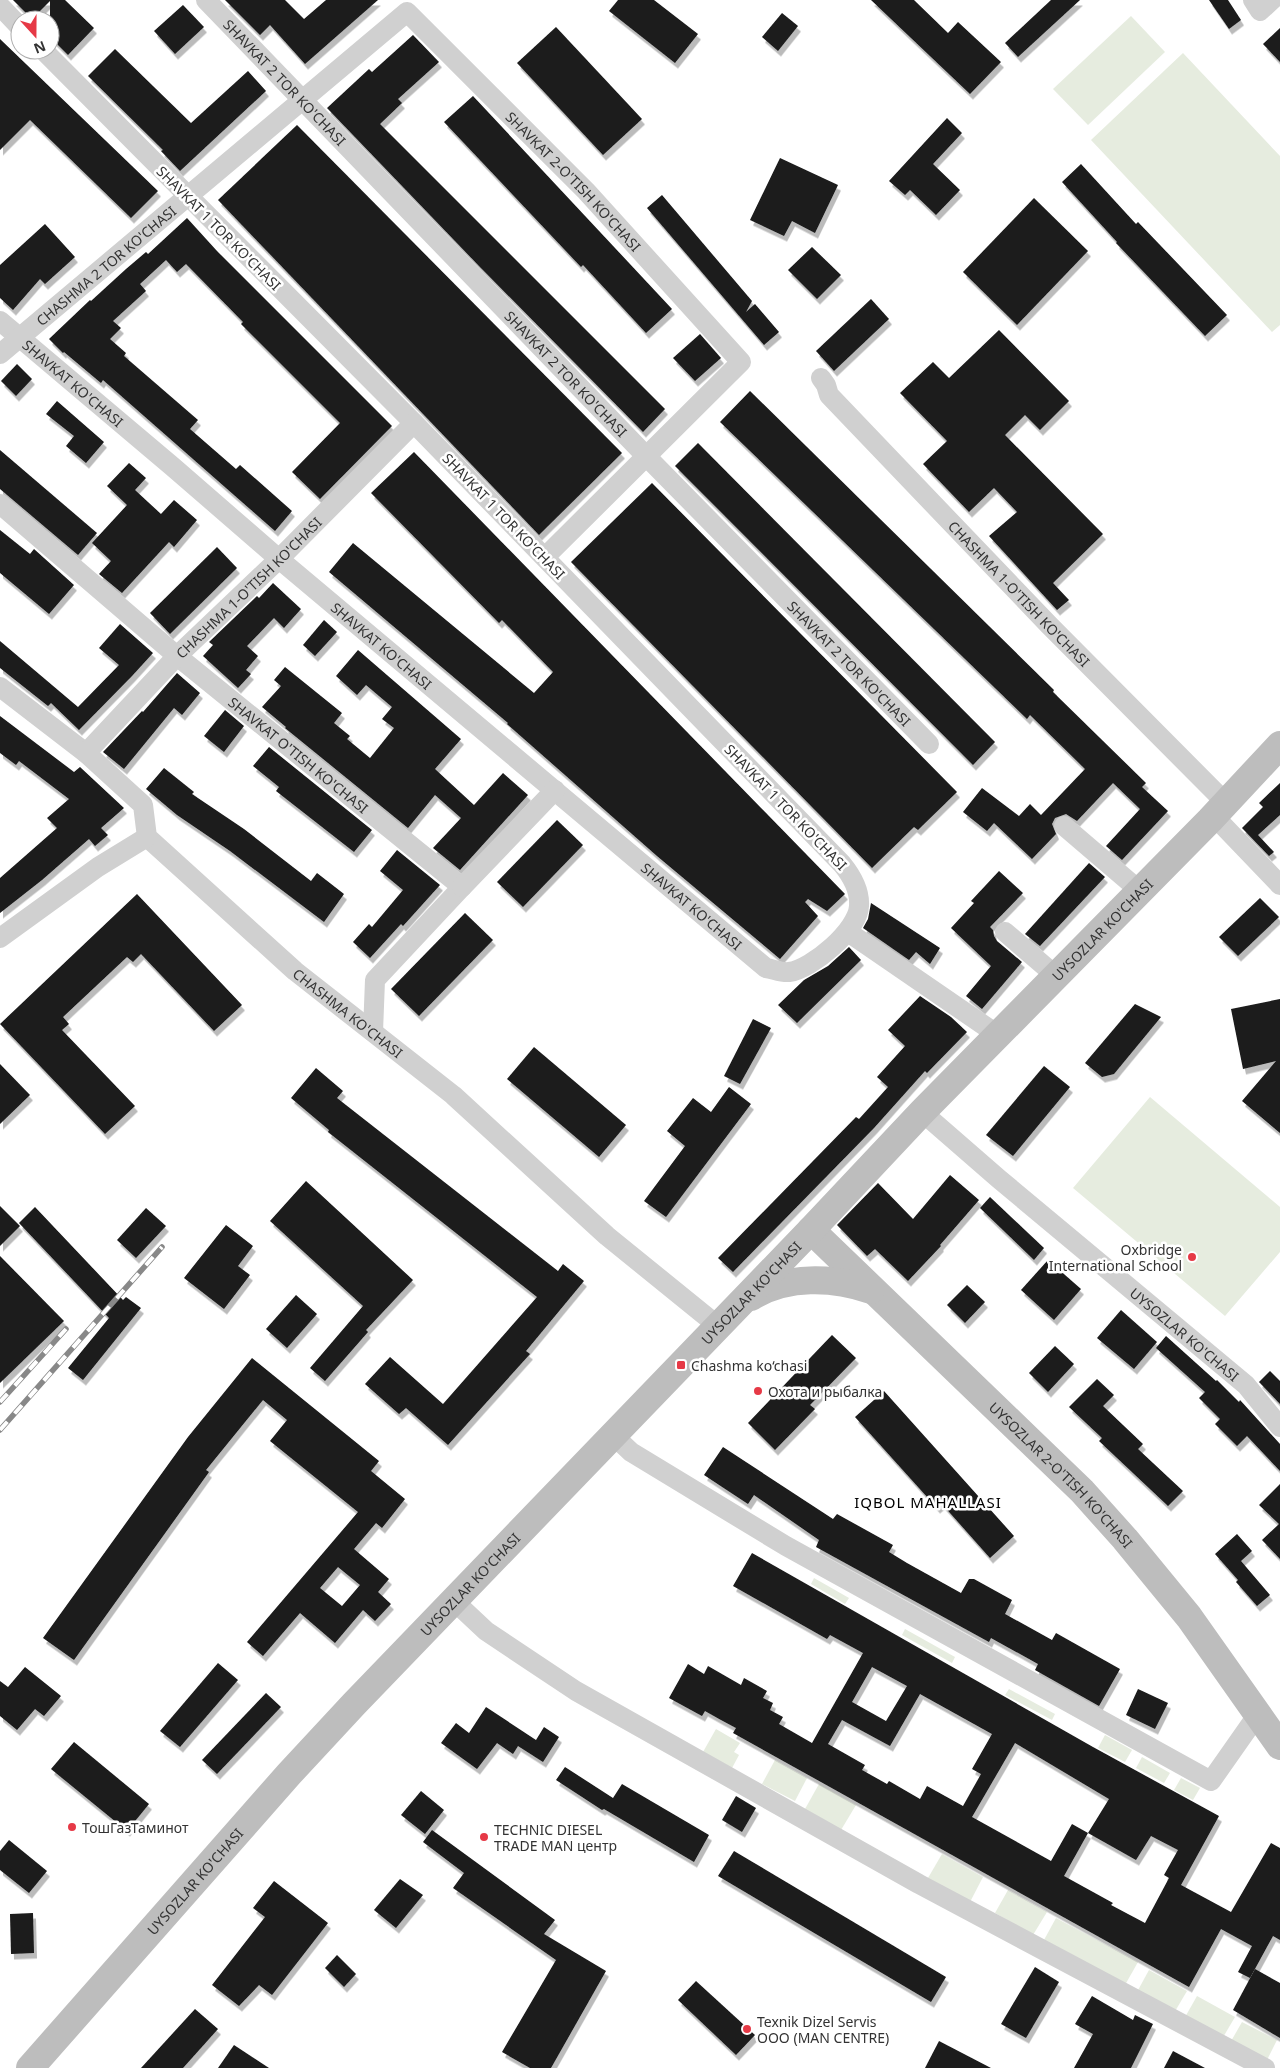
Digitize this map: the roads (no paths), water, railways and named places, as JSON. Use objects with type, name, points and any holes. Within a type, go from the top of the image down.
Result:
[{"type":"main road","name":"UYSOZLAR KO'CHASI","points":[[30,2068],[289,1774],[922,1112],[1220,810],[1280,745]]},
{"type":"main road","name":"UYSOZLAR 2-O'TISH KO'CHASI","points":[[811,1230],[1082,1491],[1125,1538],[1190,1617],[1280,1746]]},
{"type":"main road","points":[[739,1304],[754,1295],[772,1288],[804,1280],[839,1281],[874,1290]]},
{"type":"street","name":"SHAVKAT 2 TOR KO'CHASI","points":[[206,0],[646,456],[930,744]]},
{"type":"street","points":[[1253,0],[1260,11],[1272,0]]},
{"type":"street","points":[[0,6],[10,16]]},
{"type":"street","name":"SHAVKAT 2-O'TISH KO'CHASI","points":[[188,197],[303,101],[401,6],[586,191],[741,362],[545,556]]},
{"type":"street","name":"SHAVKAT 1 TOR KO'CHASI","points":[[53,60],[545,556],[850,874],[859,897],[859,908],[848,932],[803,968],[788,972],[766,968]]},
{"type":"street","name":"CHASHMA 2 TOR KO'CHASI","points":[[0,354],[188,197]]},
{"type":"street","name":"SHAVKAT KO'CHASI","points":[[0,321],[279,560],[766,968]]},
{"type":"street","name":"CHASHMA 1-O'TISH KO'CHASI","points":[[821,378],[826,385],[828,395],[1049,626],[1220,810],[1280,885]]},
{"type":"street","name":"CHASHMA 1-O'TISH KO'CHASI","points":[[86,753],[177,656],[279,560],[414,424]]},
{"type":"street","name":"SHAVKAT O'TISH KO'CHASI","points":[[0,504],[177,656],[462,888]]},
{"type":"street","points":[[0,688],[86,753],[143,805],[147,837],[98,867],[0,938]]},
{"type":"street","points":[[373,1032],[375,980],[555,790]]},
{"type":"street","points":[[1064,826],[1140,890]]},
{"type":"street","name":"CHASHMA KO'CHASI","points":[[147,837],[296,971],[452,1095],[607,1236],[718,1326]]},
{"type":"street","points":[[848,932],[998,1035]]},
{"type":"street","points":[[1006,932],[1056,976]]},
{"type":"street","name":"UYSOZLAR KO'CHASI","points":[[922,1112],[999,1179],[1246,1385],[1280,1427]]},
{"type":"street","points":[[614,1435],[631,1452],[786,1546],[1211,1781],[1258,1714]]},
{"type":"street","points":[[454,1601],[486,1631],[576,1691],[919,1884],[1265,2068]]},
{"type":"railway","points":[[0,1430],[162,1247]]},
{"type":"railway","points":[[0,1402],[66,1329]]},
{"type":"place","name":"Oxbridge International School","points":[[1192,1257]]},
{"type":"place","name":"Chashma ko‘chasi","points":[[681,1365]]},
{"type":"place","name":"Охота и рыбалка","points":[[758,1391]]},
{"type":"place","name":"ТошГазТаминот","points":[[72,1827]]},
{"type":"place","name":"TECHNIC DIESEL TRADE MAN центр","points":[[484,1837]]},
{"type":"place","name":"Texnik Dizel Servis OOO (MAN CENTRE)","points":[[747,2029]]},
{"type":"district","name":"IQBOL MAHALLASI","points":[[928,1502]]}]
